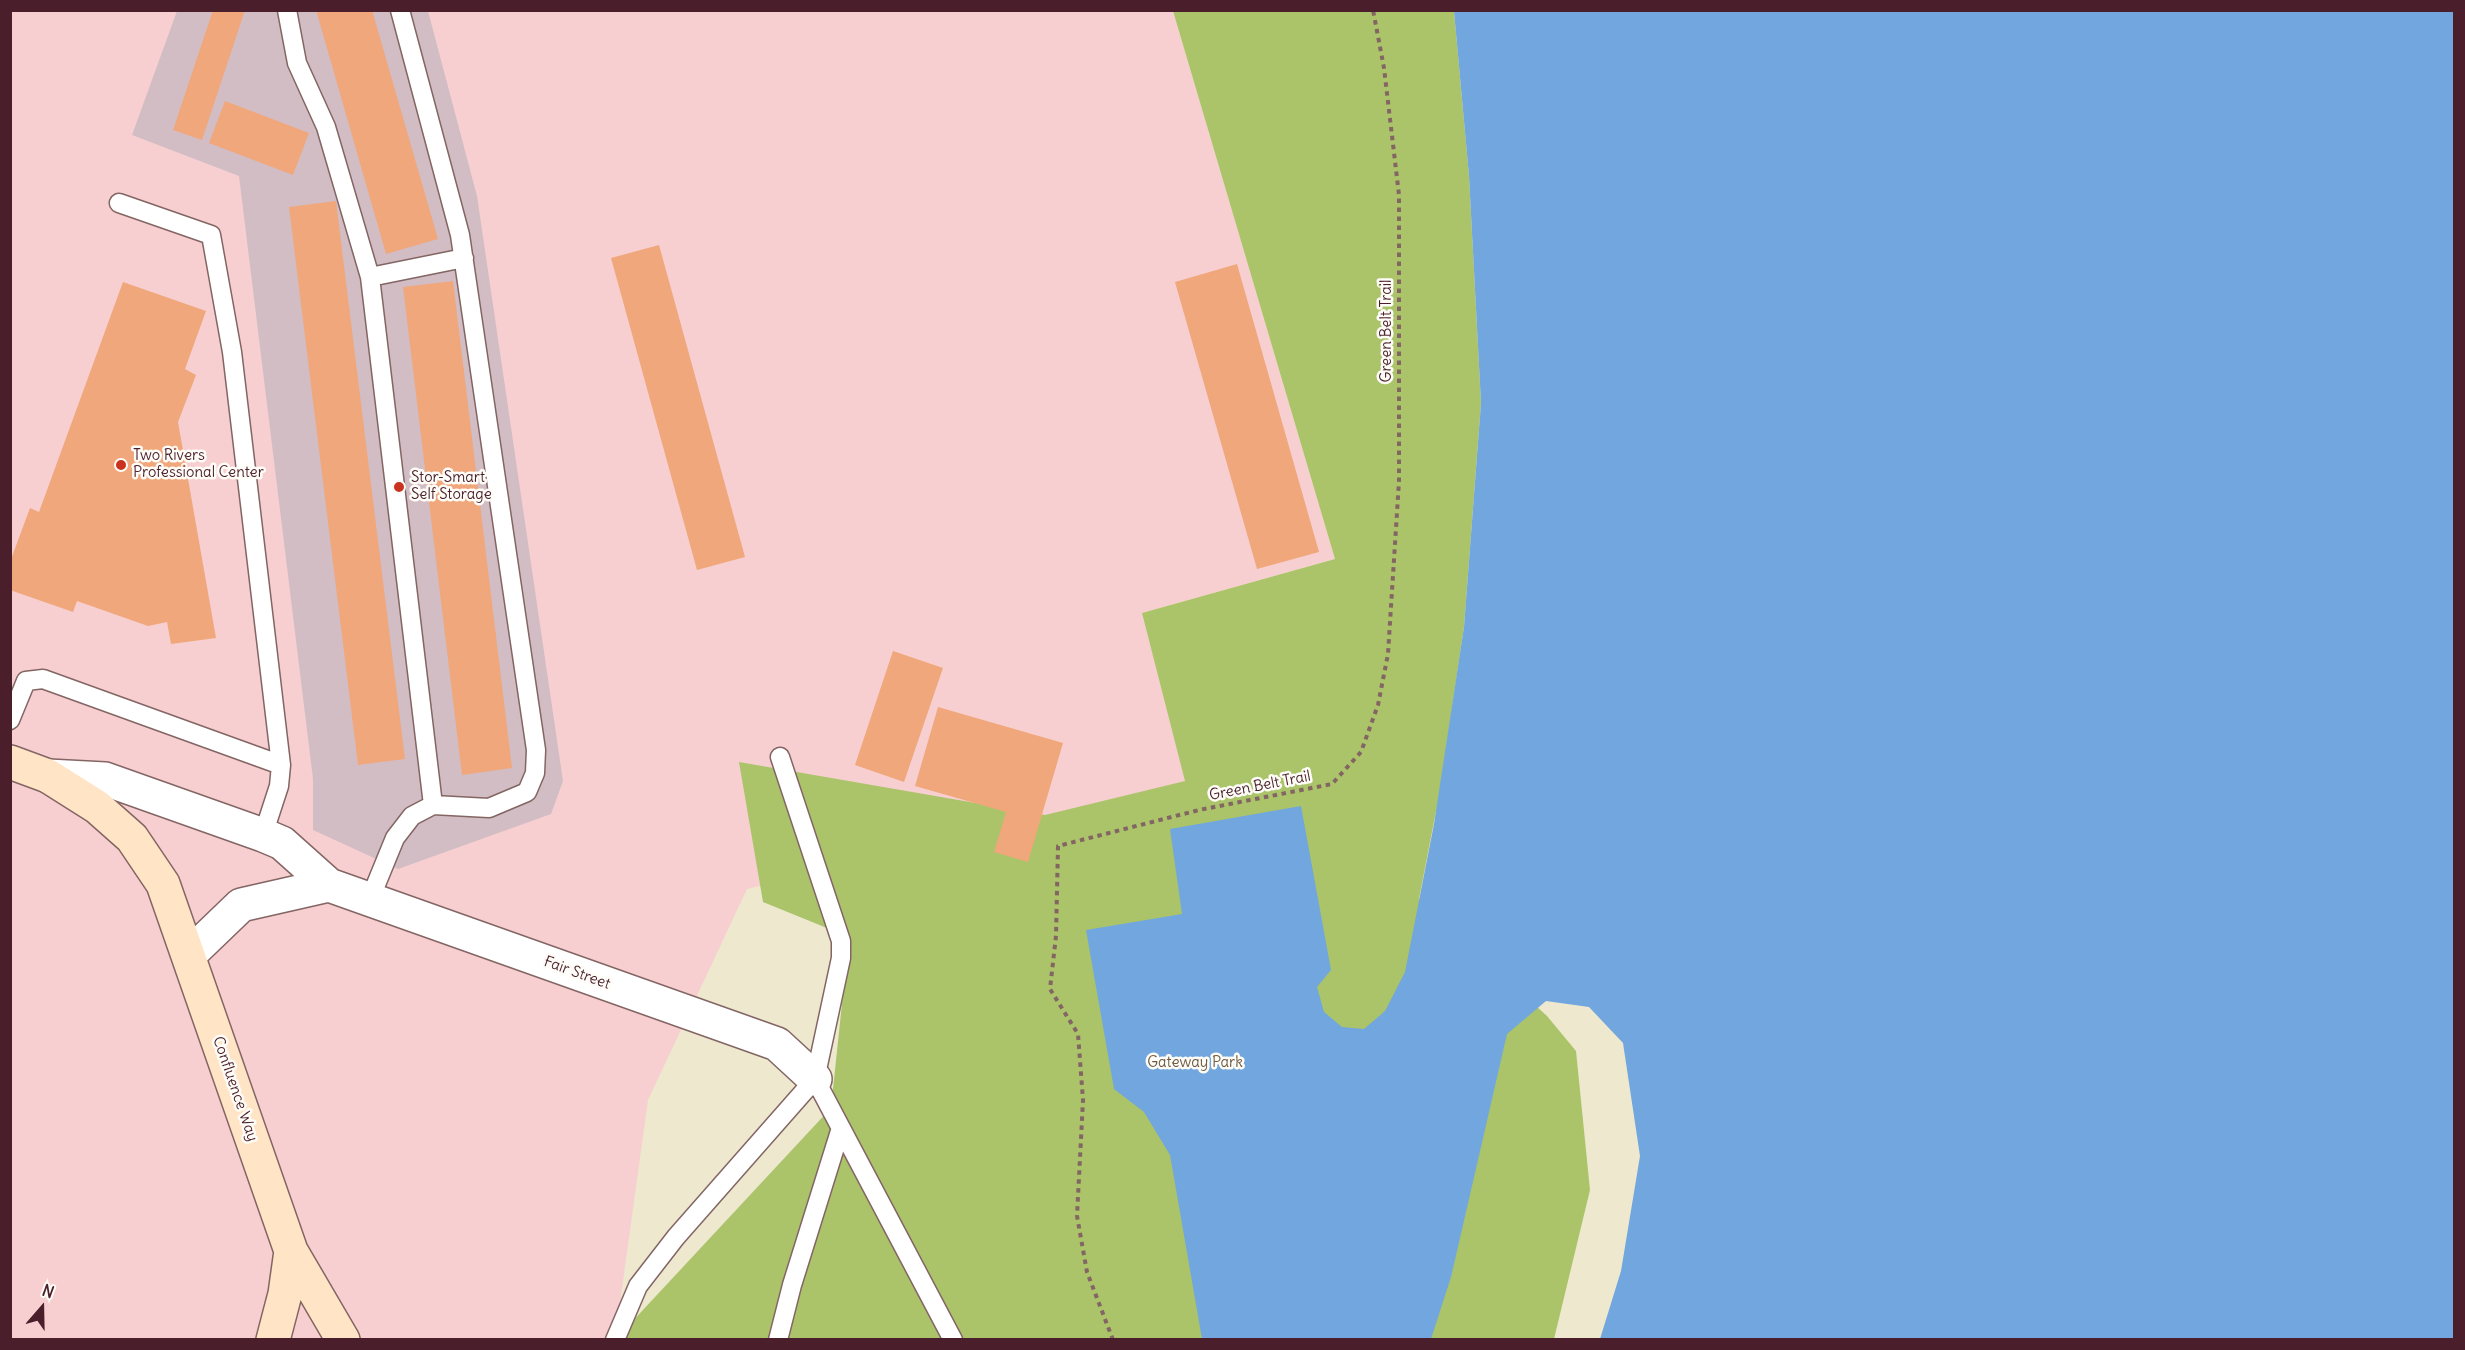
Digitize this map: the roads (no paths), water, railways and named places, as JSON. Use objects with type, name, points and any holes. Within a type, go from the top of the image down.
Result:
[{"type":"street","name":"Fair Street","points":[[10,762],[48,776],[98,807],[132,838]]},
{"type":"street","name":"Fair Street","points":[[48,776],[105,779],[263,835],[282,843],[329,885],[777,1044],[815,1079]]},
{"type":"street","name":"Confluence Way","points":[[132,838],[163,884],[291,1251],[343,1340]]},
{"type":"street","points":[[189,955],[241,906],[329,885]]},
{"type":"street","points":[[273,1340],[285,1294],[291,1251]]},
{"type":"lane","points":[[287,10],[297,63],[326,127],[370,277],[433,805]]},
{"type":"lane","points":[[370,899],[394,838],[412,816],[433,805],[489,808],[527,792],[535,773],[536,750],[460,235],[400,10]]},
{"type":"lane","points":[[119,203],[211,235],[232,352],[281,765],[279,786],[263,835]]},
{"type":"lane","points":[[370,277],[464,258]]},
{"type":"lane","points":[[10,720],[26,681],[42,679],[281,765]]},
{"type":"lane","points":[[615,1340],[638,1286],[676,1237],[815,1079],[841,958],[841,941],[780,756]]},
{"type":"lane","points":[[815,1079],[953,1340]]},
{"type":"lane","points":[[778,1340],[792,1285],[841,1128]]},
{"type":"water","points":[[1454,11],[2454,11],[2454,1339],[1600,1339],[1621,1271],[1640,1156],[1623,1043],[1589,1007],[1546,1001],[1507,1034],[1451,1277],[1431,1339],[1202,1339],[1170,1155],[1144,1112],[1114,1089],[1086,930],[1182,914],[1170,829],[1301,806],[1331,970],[1317,987],[1324,1012],[1342,1027],[1364,1029],[1385,1011],[1405,972],[1434,824],[1464,627],[1481,403],[1469,176]]},
{"type":"place","name":"Two Rivers Professional Center","points":[[121,465]]},
{"type":"place","name":"Stor-Smart Self Storage","points":[[399,487]]},
{"type":"park label","name":"Gateway Park","points":[[1195,1063]]}]
